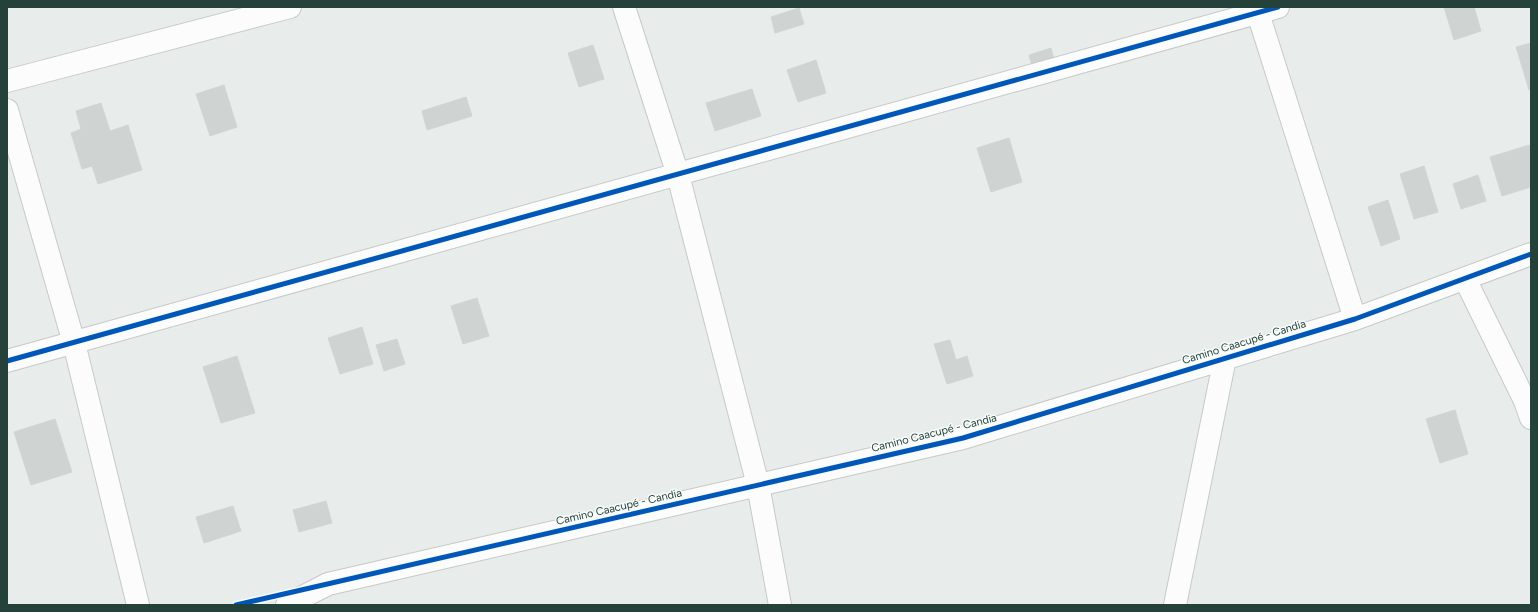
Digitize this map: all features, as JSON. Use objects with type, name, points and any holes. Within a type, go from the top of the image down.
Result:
[{"type":"street","points":[[7,81],[290,7]]},
{"type":"street","points":[[624,7],[678,174],[758,486],[780,605]]},
{"type":"street","points":[[7,361],[1264,9],[1355,319]]},
{"type":"street","points":[[7,110],[74,343],[138,605]]},
{"type":"street","name":"Camino Caacupé - Candia","points":[[287,605],[328,584],[964,438],[1355,319],[1531,254]]},
{"type":"street","points":[[1465,279],[1525,401],[1531,418]]},
{"type":"street","points":[[1175,605],[1225,358]]},
{"type":"building","points":[[1444,7],[1474,7],[1481,31],[1454,40]]},
{"type":"building","points":[[799,8],[804,24],[775,33],[771,17]]},
{"type":"building","points":[[1531,43],[1531,90],[1529,90],[1516,47]]},
{"type":"building","points":[[593,45],[604,79],[579,87],[568,53]]},
{"type":"building","points":[[1051,48],[1054,59],[1032,66],[1029,55]]},
{"type":"building","points":[[816,60],[826,93],[798,102],[787,70]]},
{"type":"building","points":[[224,85],[237,127],[210,136],[196,94]]},
{"type":"building","points":[[752,89],[761,116],[715,131],[706,103]]},
{"type":"building","points":[[466,97],[472,116],[427,130],[422,111]]},
{"type":"building","points":[[101,103],[110,131],[128,125],[142,170],[98,184],[92,166],[82,169],[71,133],[81,129],[76,111]]},
{"type":"building","points":[[1009,138],[1022,182],[991,192],[977,148]]},
{"type":"building","points":[[1529,145],[1531,151],[1531,187],[1502,196],[1490,157]]},
{"type":"building","points":[[1424,166],[1438,212],[1414,219],[1400,174]]},
{"type":"building","points":[[1478,175],[1486,201],[1461,209],[1453,184]]},
{"type":"building","points":[[1388,200],[1400,239],[1381,246],[1368,207]]},
{"type":"building","points":[[477,298],[489,336],[463,344],[451,306]]},
{"type":"building","points":[[362,327],[373,364],[340,374],[328,338]]},
{"type":"building","points":[[397,339],[405,364],[384,371],[376,345]]},
{"type":"building","points":[[950,340],[956,360],[967,356],[973,376],[947,384],[934,344]]},
{"type":"building","points":[[237,356],[255,413],[221,423],[203,367]]},
{"type":"building","points":[[1455,410],[1468,454],[1440,463],[1426,419]]},
{"type":"building","points":[[55,419],[72,472],[31,485],[14,432]]},
{"type":"building","points":[[326,501],[332,523],[299,532],[293,510]]},
{"type":"building","points":[[233,506],[241,531],[204,543],[196,517]]},
{"type":"cycle path","points":[[7,361],[1278,7]]},
{"type":"cycle path","points":[[236,605],[963,438],[1355,319],[1531,254]]}]
